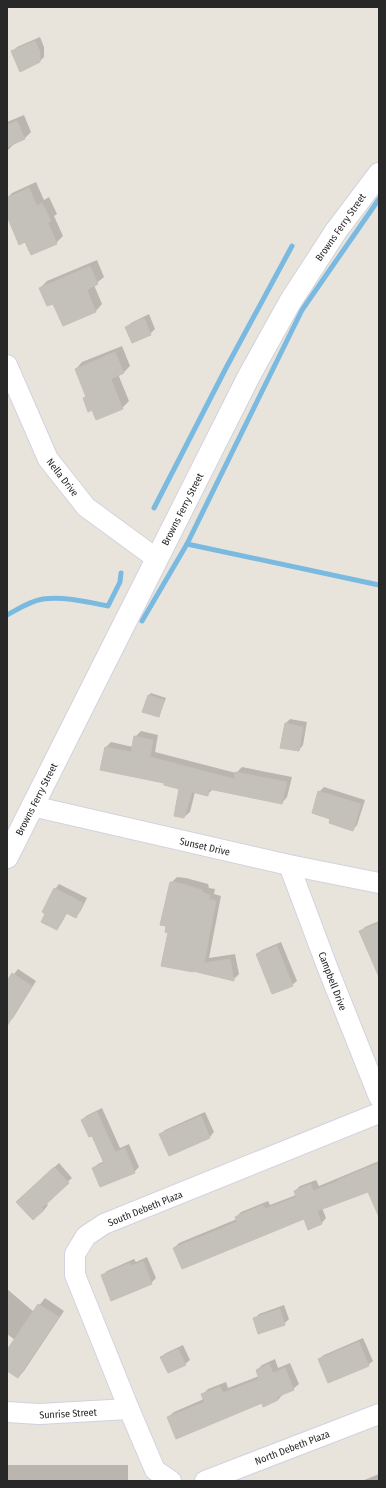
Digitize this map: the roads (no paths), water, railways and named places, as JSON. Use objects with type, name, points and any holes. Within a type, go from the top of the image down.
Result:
[{"type":"street","name":"Browns Ferry Street","points":[[7,858],[249,376],[290,302],[336,231],[379,174]]},
{"type":"street","name":"Nella Drive","points":[[7,365],[48,459],[86,507],[156,559]]},
{"type":"street","name":"Sunset Drive","points":[[32,806],[289,865],[379,883]]},
{"type":"street","name":"Campbell Drive","points":[[289,865],[328,969],[379,1097]]},
{"type":"street","name":"South Debeth Plaza","points":[[129,1410],[74,1275],[75,1254],[86,1236],[104,1224],[379,1114]]},
{"type":"street","name":"Sunrise Street","points":[[7,1412],[39,1414],[129,1410]]},
{"type":"street","points":[[129,1410],[155,1470],[171,1481]]},
{"type":"street","name":"North Debeth Plaza","points":[[205,1481],[379,1414]]},
{"type":"waterway","points":[[187,544],[302,310],[379,199]]},
{"type":"waterway","points":[[154,508],[226,368],[292,246]]},
{"type":"waterway","points":[[142,621],[187,544],[379,585]]},
{"type":"waterway","points":[[7,615],[29,603],[51,598],[84,601],[108,606],[120,582],[121,573]]}]
